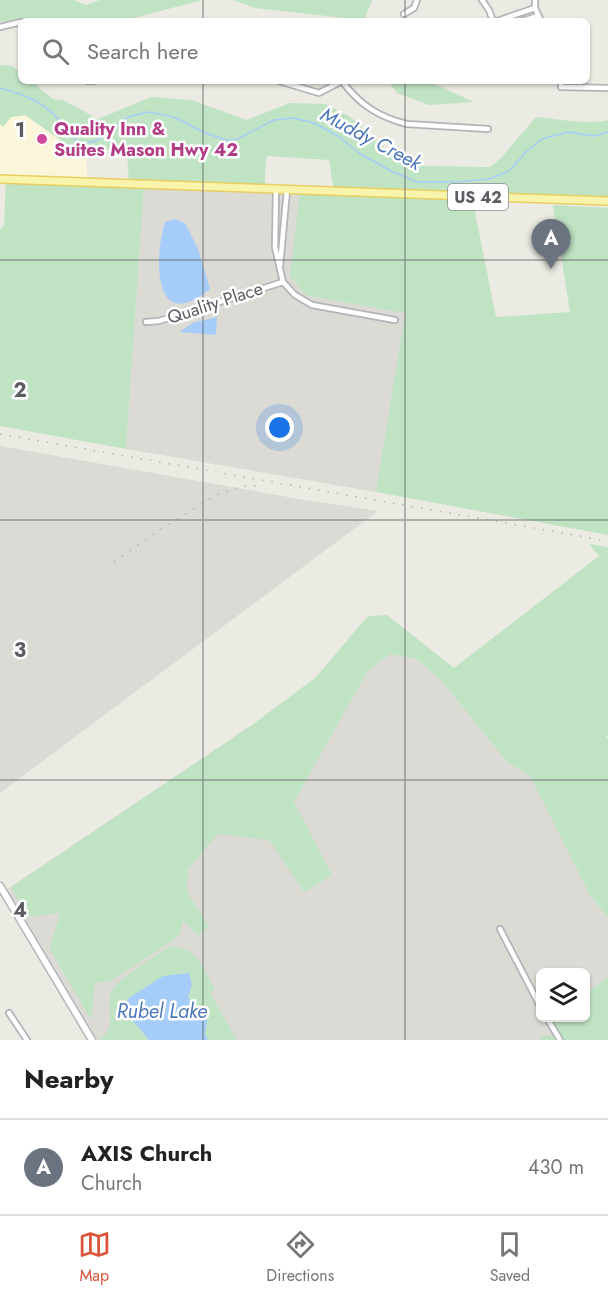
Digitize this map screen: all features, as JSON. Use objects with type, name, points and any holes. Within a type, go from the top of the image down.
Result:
[{"type":"main road","name":"US 42","points":[[0,179],[608,201]]},
{"type":"main road","points":[[0,886],[92,1040]]},
{"type":"street","points":[[404,14],[414,8],[417,0]]},
{"type":"street","points":[[482,0],[493,18]]},
{"type":"street","points":[[532,18],[538,16],[535,0]]},
{"type":"street","points":[[504,18],[535,8]]},
{"type":"street","points":[[0,27],[18,23]]},
{"type":"street","points":[[289,84],[319,93],[336,84]]},
{"type":"street","points":[[345,84],[362,104],[375,113],[396,122],[488,129]]},
{"type":"street","points":[[561,84],[561,87],[608,88]]},
{"type":"street","points":[[276,190],[275,247],[283,282],[296,295],[312,305],[395,321]]},
{"type":"street","points":[[280,269],[288,190]]},
{"type":"street","name":"Quality Place","points":[[146,322],[159,321],[283,282]]},
{"type":"street","points":[[500,929],[536,998]]},
{"type":"street","points":[[9,1013],[27,1040]]},
{"type":"street","points":[[550,1022],[560,1040]]},
{"type":"shaded area","points":[[25,115],[76,151],[85,151],[88,182],[0,179],[0,124],[3,127],[11,117]]},
{"type":"shaded area","points":[[144,184],[300,191],[307,296],[406,313],[376,492],[126,449]]},
{"type":"shaded area","points":[[0,446],[305,500],[378,511],[0,793]]},
{"type":"shaded area","points":[[390,654],[416,659],[440,679],[507,762],[530,776],[590,895],[608,918],[608,977],[590,990],[590,968],[536,968],[536,1022],[551,1022],[561,1040],[92,1040],[3,892],[252,725],[294,802],[367,672]]},
{"type":"green space","points":[[0,0],[74,0],[86,5],[100,0],[202,0],[134,18],[18,18],[0,22]]},
{"type":"green space","points":[[233,0],[372,0],[365,18],[345,18],[255,8]]},
{"type":"green space","points":[[0,65],[12,66],[18,71],[18,84],[35,84],[53,99],[63,100],[98,119],[151,97],[192,100],[246,120],[290,103],[325,104],[349,116],[381,143],[386,151],[424,166],[490,167],[501,158],[536,117],[581,122],[608,120],[608,201],[472,197],[496,317],[570,312],[553,205],[608,208],[608,535],[376,492],[405,313],[307,296],[290,276],[300,191],[334,192],[329,160],[267,156],[265,189],[144,185],[126,449],[0,426],[0,229],[4,226],[6,179],[129,183],[127,155],[121,149],[76,151],[25,115],[11,117],[3,127],[0,124]]},
{"type":"green space","points":[[390,84],[435,84],[474,102],[429,105],[397,93]]},
{"type":"green space","points":[[589,544],[608,547],[608,735],[606,737],[608,739],[608,918],[590,895],[530,776],[507,762],[440,679],[416,659],[390,654],[367,672],[294,802],[332,875],[304,892],[269,840],[218,834],[188,869],[187,892],[209,926],[198,936],[183,921],[178,937],[111,981],[95,983],[91,1020],[50,949],[60,913],[28,917],[11,887],[252,725],[315,678],[368,616],[387,615],[454,668],[599,556]]},
{"type":"green space","points":[[173,946],[188,951],[199,961],[215,989],[210,993],[237,1040],[99,1040],[106,1034],[109,1027],[109,1002],[114,988],[137,968]]},
{"type":"green space","points":[[608,977],[608,1040],[540,1040],[543,1035],[557,1037],[551,1022],[590,1022],[590,990]]},
{"type":"water","points":[[175,219],[185,223],[198,249],[210,289],[191,301],[177,303],[168,298],[162,287],[159,271],[161,237],[165,222]]},
{"type":"water","points":[[217,317],[216,335],[180,332],[192,323]]},
{"type":"water","name":"Rubel Lake","points":[[189,973],[192,985],[188,997],[194,1005],[209,1009],[205,1034],[208,1040],[149,1040],[123,1009],[129,998],[163,976]]},
{"type":"waterway","name":"Muddy Creek","points":[[0,88],[27,97],[46,107],[80,144],[96,141],[126,118],[147,112],[174,117],[205,133],[226,140],[237,139],[274,120],[293,118],[314,123],[338,136],[359,153],[417,182],[489,179],[509,171],[526,152],[542,139],[568,132],[594,136],[608,132]]},
{"type":"railway","points":[[0,434],[608,541]]},
{"type":"railway","points":[[114,562],[216,495],[243,486],[263,486]]},
{"type":"place","name":"Quality Inn & Suites Mason Hwy 42","points":[[42,139]]},
{"type":"place","name":"AXIS Church","points":[[551,269]]}]
